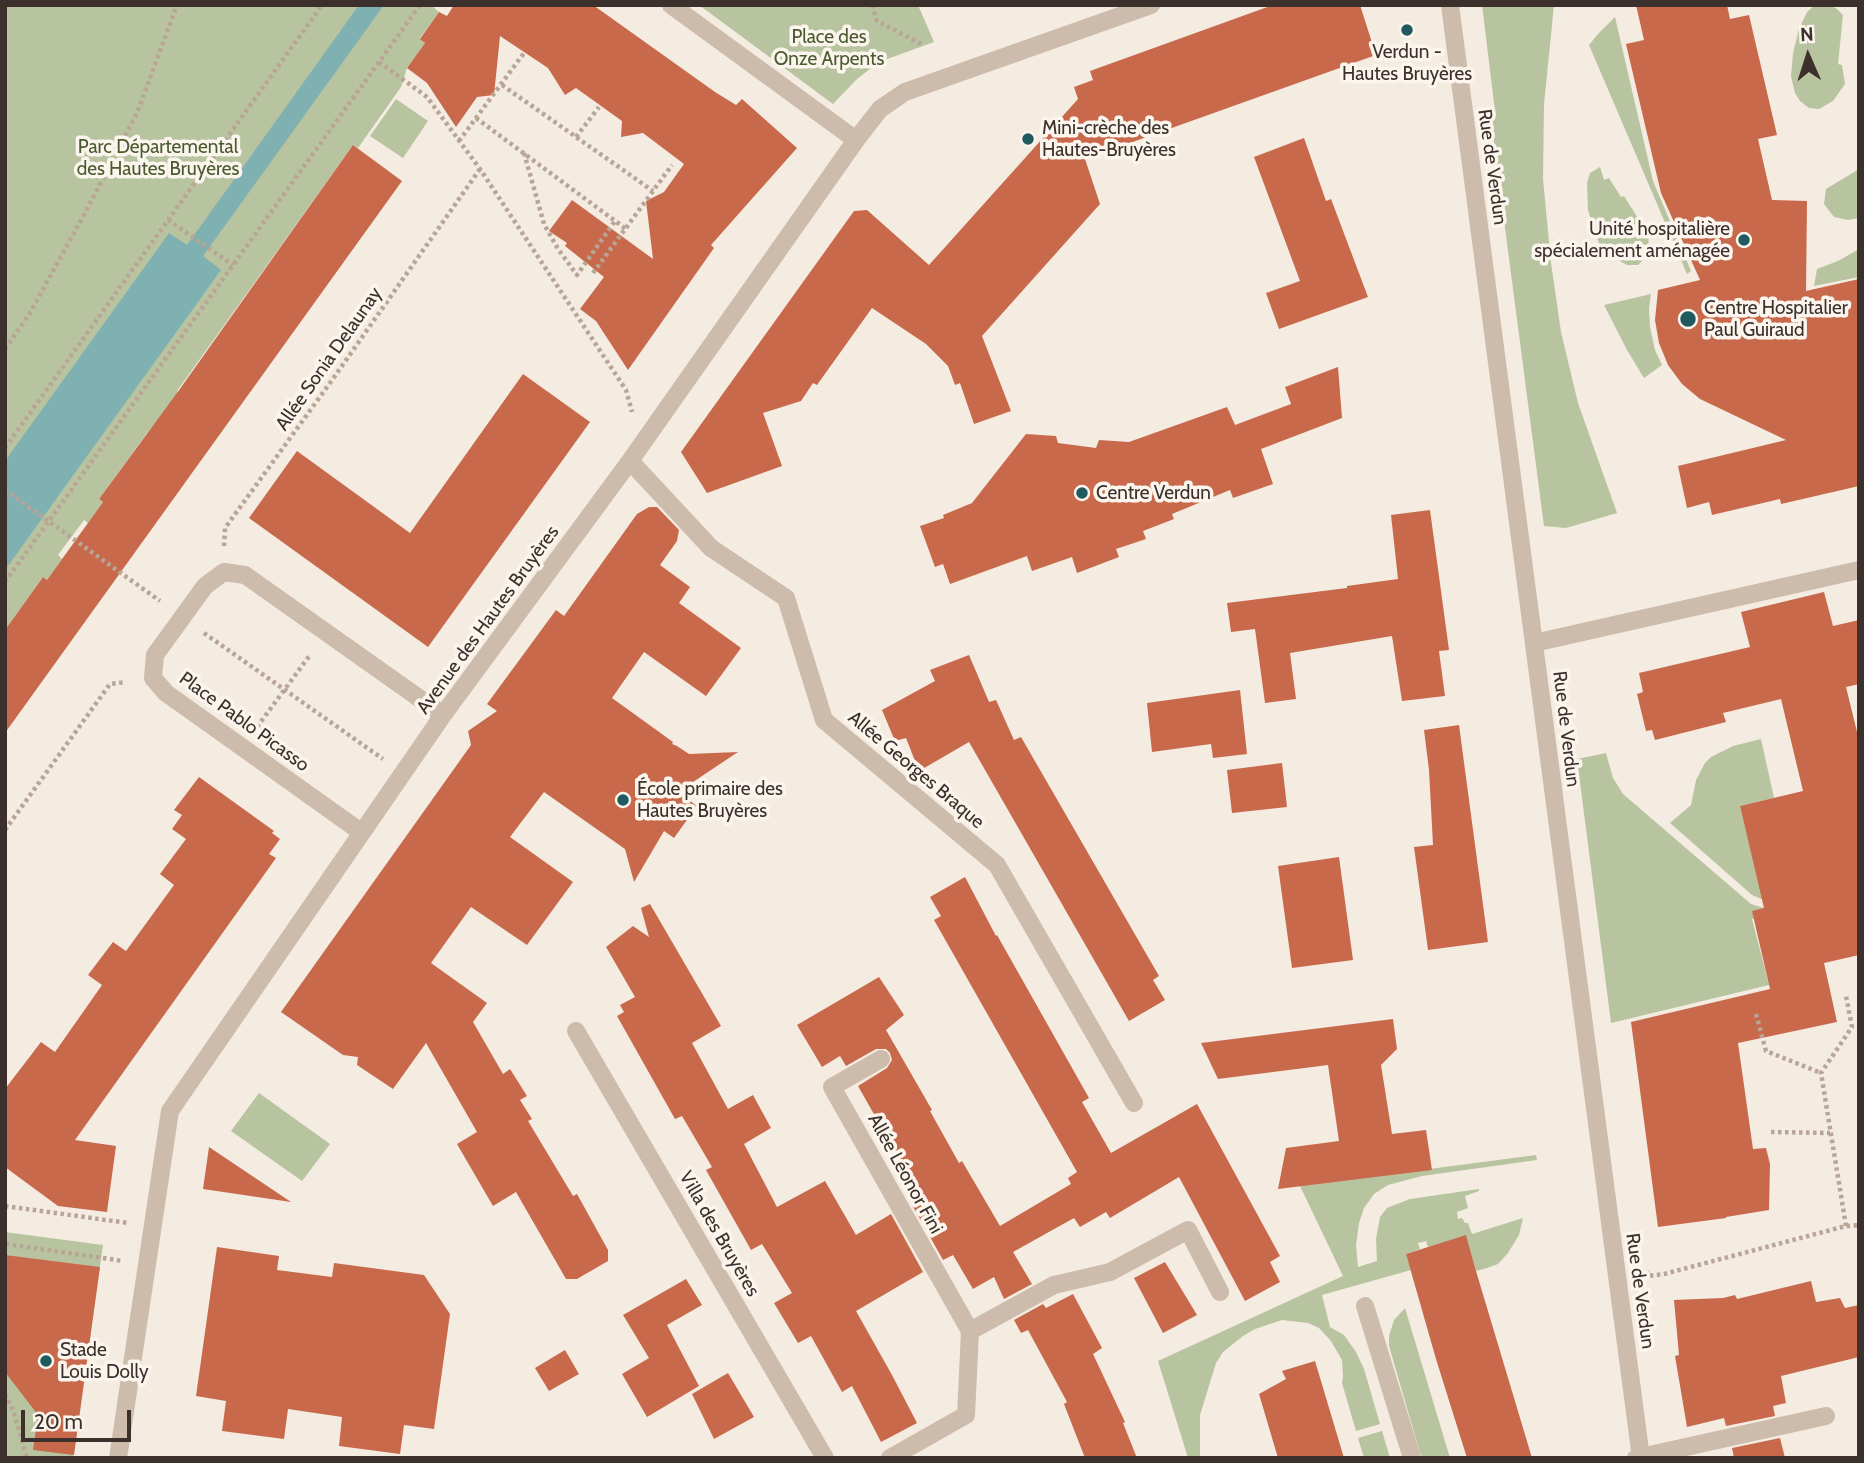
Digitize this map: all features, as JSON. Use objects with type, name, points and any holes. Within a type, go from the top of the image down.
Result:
[{"type":"street","points":[[671,5],[856,140]]},
{"type":"street","name":"Avenue des Hautes Bruyères","points":[[118,1458],[170,1111],[443,715],[630,461],[880,109],[905,92],[1152,5]]},
{"type":"street","name":"Rue de Verdun","points":[[1450,5],[1639,1457]]},
{"type":"street","name":"Allée Georges Braque","points":[[630,461],[711,548],[786,598],[824,720],[997,865],[1134,1103]]},
{"type":"street","points":[[1534,643],[1859,570]]},
{"type":"street","points":[[224,572],[245,575],[443,715]]},
{"type":"street","name":"Place Pablo Picasso","points":[[224,572],[205,586],[155,655],[153,678],[166,693],[361,832]]},
{"type":"street","name":"Villa des Bruyères","points":[[576,1031],[825,1458]]},
{"type":"street","name":"Allée Léonor Fini","points":[[881,1059],[832,1087],[970,1331]]},
{"type":"street","points":[[890,1458],[966,1415],[970,1331],[1054,1285],[1110,1272],[1188,1230],[1220,1292]]},
{"type":"street","points":[[1365,1306],[1412,1458]]},
{"type":"street","points":[[1639,1457],[1826,1416]]},
{"type":"path","points":[[5,349],[36,302],[137,113],[177,5]]},
{"type":"path","points":[[5,448],[322,5]]},
{"type":"path","points":[[5,582],[46,519],[420,5]]},
{"type":"path","points":[[872,5],[877,21],[923,45]]},
{"type":"path","points":[[459,141],[524,53]]},
{"type":"path","points":[[379,62],[427,97],[480,169],[626,390],[642,444]]},
{"type":"path","points":[[502,85],[653,191]]},
{"type":"path","points":[[576,137],[599,107]]},
{"type":"path","points":[[476,118],[625,229]]},
{"type":"path","points":[[524,153],[544,224],[577,275],[615,221]]},
{"type":"path","points":[[593,273],[672,165]]},
{"type":"path","name":"Allée Sonia Delaunay","points":[[224,572],[225,528],[480,169]]},
{"type":"path","points":[[169,220],[233,265]]},
{"type":"path","points":[[5,490],[403,773]]},
{"type":"path","points":[[242,748],[326,633]]},
{"type":"path","points":[[5,830],[110,684],[153,678]]},
{"type":"path","points":[[1846,996],[1852,1027],[1821,1073],[1846,1226]]},
{"type":"path","points":[[1756,1014],[1766,1051],[1821,1073]]},
{"type":"path","points":[[1771,1132],[1830,1133]]},
{"type":"path","points":[[5,1206],[153,1226]]},
{"type":"path","points":[[1664,1274],[1846,1226],[1859,1225]]},
{"type":"path","points":[[6,1244],[148,1264]]},
{"type":"path","points":[[5,1394],[13,1410],[27,1458]]},
{"type":"green space","name":"Parc Départemental des Hautes Bruyères","points":[[5,5],[431,5],[439,12],[420,38],[425,43],[407,68],[401,87],[358,148],[353,145],[177,391],[181,395],[147,433],[99,499],[103,502],[88,523],[84,520],[58,555],[62,559],[47,580],[43,577],[5,630]]},
{"type":"green space","name":"Place des Onze Arpents","points":[[699,5],[918,5],[934,42],[879,62],[857,79],[833,104]]},
{"type":"green space","points":[[1482,5],[1554,5],[1544,104],[1543,179],[1551,263],[1561,332],[1578,403],[1617,513],[1566,528],[1544,526],[1490,113],[1495,111]]},
{"type":"green space","points":[[1815,5],[1830,5],[1843,15],[1838,64],[1842,65],[1845,84],[1833,101],[1819,109],[1809,108],[1800,101],[1791,76],[1799,29],[1807,12]]},
{"type":"green space","points":[[1615,17],[1653,181],[1691,271],[1687,274],[1589,45]]},
{"type":"green space","points":[[396,99],[428,121],[403,158],[370,136]]},
{"type":"green space","points":[[1600,167],[1604,180],[1609,178],[1621,197],[1624,196],[1648,234],[1649,248],[1638,265],[1627,265],[1607,254],[1595,233],[1588,210],[1587,183],[1590,173]]},
{"type":"green space","points":[[1859,169],[1859,218],[1848,220],[1834,217],[1824,204],[1826,189]]},
{"type":"green space","points":[[1859,249],[1859,277],[1814,286],[1817,269]]},
{"type":"green space","points":[[1651,294],[1650,327],[1655,350],[1662,365],[1644,378],[1604,305]]},
{"type":"green space","points":[[1761,739],[1774,798],[1740,806],[1766,901],[1752,895],[1670,823],[1691,805],[1696,780],[1711,757],[1733,746]]},
{"type":"green space","points":[[1606,753],[1613,778],[1623,794],[1751,904],[1767,909],[1796,908],[1752,919],[1769,985],[1611,1023],[1577,759]]},
{"type":"green space","points":[[259,1093],[330,1144],[302,1181],[231,1131]]},
{"type":"green space","points":[[1536,1155],[1537,1160],[1422,1176],[1388,1185],[1374,1194],[1364,1208],[1356,1245],[1358,1267],[1377,1261],[1376,1239],[1380,1217],[1387,1208],[1410,1199],[1479,1189],[1465,1196],[1468,1208],[1457,1212],[1458,1219],[1462,1218],[1468,1223],[1472,1234],[1523,1218],[1519,1235],[1498,1264],[1476,1271],[1466,1236],[1428,1247],[1426,1241],[1418,1243],[1420,1249],[1406,1254],[1411,1270],[1322,1295],[1330,1327],[1344,1335],[1364,1369],[1380,1424],[1356,1431],[1342,1383],[1342,1360],[1331,1341],[1319,1328],[1308,1323],[1282,1320],[1255,1329],[1223,1352],[1216,1363],[1200,1415],[1200,1458],[1188,1458],[1158,1361],[1343,1276],[1300,1186]]},
{"type":"green space","name":"Stade Louis Dolly","points":[[5,1232],[103,1245],[73,1458],[5,1458]]},
{"type":"green space","points":[[1405,1308],[1450,1458],[1423,1458],[1420,1453],[1389,1346],[1394,1320]]},
{"type":"green space","points":[[1382,1431],[1390,1458],[1364,1458],[1358,1438]]},
{"type":"water","points":[[359,5],[384,5],[203,256],[221,270],[5,570],[5,461],[169,233],[187,245]]},
{"type":"building","points":[[454,5],[593,5],[715,92],[736,105],[742,99],[797,148],[711,245],[714,248],[628,370],[596,321],[580,309],[604,277],[565,246],[567,243],[549,231],[572,200],[653,259],[646,201],[664,192],[684,164],[643,133],[621,137],[622,121],[576,88],[565,95],[548,68],[500,36],[494,95],[477,97],[456,127],[427,83],[407,68],[425,43],[420,39],[439,12],[447,16]]},
{"type":"building","points":[[1273,5],[1360,5],[1376,55],[1085,159],[1100,204],[982,336],[1011,411],[974,424],[960,383],[955,385],[948,366],[926,344],[872,308],[817,385],[813,383],[801,401],[763,413],[782,466],[707,493],[681,452],[854,211],[867,210],[929,265],[1078,99],[1074,87],[1093,80],[1090,71]]},
{"type":"building","name":"Unité hospitalière spécialement aménagée","points":[[1636,5],[1727,5],[1730,19],[1749,15],[1777,135],[1758,139],[1772,200],[1807,201],[1806,291],[1859,279],[1859,486],[1781,504],[1780,499],[1712,515],[1709,502],[1687,508],[1678,466],[1786,440],[1700,399],[1682,384],[1668,365],[1659,343],[1655,320],[1658,290],[1700,280],[1661,193],[1626,44],[1644,40]]},
{"type":"building","points":[[1304,138],[1326,201],[1331,199],[1368,297],[1279,329],[1266,293],[1300,281],[1254,157]]},
{"type":"building","points":[[353,145],[402,181],[5,733],[5,630],[43,577],[47,580],[103,502],[99,499]]},
{"type":"building","name":"Centre Verdun","points":[[1338,367],[1342,418],[1261,449],[1273,484],[1233,498],[1230,490],[1172,514],[1174,519],[1143,531],[1146,539],[1116,549],[1119,557],[1077,573],[1072,557],[1032,571],[1027,556],[950,584],[943,564],[935,567],[920,526],[944,518],[943,515],[972,503],[1026,434],[1056,436],[1058,443],[1096,448],[1099,440],[1129,442],[1227,407],[1235,425],[1291,404],[1285,387]]},
{"type":"building","points":[[523,374],[590,422],[428,647],[249,518],[297,451],[410,533]]},
{"type":"building","name":"École primaire des Hautes Bruyères","points":[[649,507],[657,507],[679,530],[677,541],[660,565],[690,587],[679,603],[741,648],[706,696],[644,652],[612,698],[689,754],[738,752],[678,792],[697,806],[674,838],[664,831],[634,882],[625,849],[544,792],[510,837],[573,882],[527,945],[471,907],[431,963],[487,1003],[473,1022],[503,1074],[510,1069],[527,1096],[520,1100],[532,1119],[528,1121],[573,1196],[577,1194],[608,1250],[608,1261],[577,1279],[566,1279],[516,1192],[493,1206],[457,1144],[477,1132],[426,1043],[393,1089],[357,1065],[358,1057],[343,1055],[281,1012],[471,745],[468,731],[497,711],[487,704],[556,610],[564,616],[637,514]]},
{"type":"building","points":[[1430,510],[1449,650],[1439,651],[1445,696],[1402,701],[1392,636],[1290,653],[1296,699],[1265,703],[1255,629],[1231,632],[1227,603],[1398,579],[1391,515]]},
{"type":"building","points":[[1824,592],[1833,626],[1859,620],[1859,684],[1846,687],[1859,740],[1859,955],[1824,963],[1837,1022],[1738,1043],[1753,1149],[1766,1148],[1770,1164],[1769,1210],[1658,1227],[1631,1022],[1770,989],[1752,911],[1764,908],[1740,806],[1803,791],[1781,699],[1723,713],[1726,722],[1655,740],[1652,730],[1646,731],[1637,694],[1643,692],[1639,673],[1750,647],[1741,612]]},
{"type":"building","points":[[969,655],[989,702],[996,700],[1014,740],[1021,737],[1159,976],[1153,980],[1165,1000],[1129,1021],[969,742],[919,771],[906,738],[895,741],[882,710],[935,681],[930,670]]},
{"type":"building","points":[[1240,690],[1247,754],[1213,758],[1211,744],[1152,752],[1147,703]]},
{"type":"building","points":[[1459,725],[1488,942],[1428,950],[1414,847],[1433,845],[1424,730]]},
{"type":"building","points":[[1282,763],[1287,807],[1232,813],[1227,770]]},
{"type":"building","points":[[199,777],[274,831],[272,833],[280,839],[269,854],[276,858],[75,1140],[116,1146],[107,1212],[58,1206],[5,1167],[5,1089],[41,1042],[55,1052],[102,985],[88,975],[113,942],[126,951],[174,885],[160,874],[186,839],[172,829],[182,815],[174,810]]},
{"type":"building","points":[[1339,857],[1353,960],[1292,968],[1278,866]]},
{"type":"building","points":[[965,877],[1089,1098],[1082,1102],[1111,1153],[1197,1104],[1280,1256],[1270,1262],[1280,1282],[1245,1301],[1179,1177],[1110,1218],[1106,1212],[1080,1227],[1074,1218],[1013,1252],[1032,1284],[1004,1299],[994,1277],[973,1289],[953,1255],[943,1260],[911,1203],[921,1197],[858,1086],[887,1068],[892,1060],[890,1053],[886,1049],[876,1049],[846,1066],[840,1056],[822,1067],[797,1025],[879,977],[904,1015],[886,1030],[959,1163],[962,1161],[1000,1226],[1071,1184],[1068,1178],[1077,1172],[934,920],[941,916],[930,897]]},
{"type":"building","points":[[650,904],[721,1026],[692,1043],[728,1109],[753,1095],[771,1128],[744,1144],[777,1207],[825,1181],[856,1235],[891,1214],[923,1272],[856,1311],[917,1423],[881,1442],[852,1386],[842,1392],[811,1336],[798,1343],[774,1303],[792,1293],[762,1244],[751,1250],[706,1170],[712,1167],[682,1116],[675,1119],[617,1016],[624,1012],[620,1005],[635,997],[606,947],[633,926],[649,937],[641,908]]},
{"type":"building","points":[[1393,1019],[1397,1049],[1381,1065],[1392,1134],[1426,1130],[1432,1170],[1278,1189],[1286,1148],[1339,1141],[1328,1065],[1218,1079],[1201,1043]]},
{"type":"building","points":[[209,1147],[291,1202],[203,1189]]},
{"type":"building","points":[[1466,1235],[1532,1458],[1467,1458],[1436,1359],[1406,1254]]},
{"type":"building","points":[[217,1247],[279,1256],[277,1270],[332,1277],[334,1263],[424,1275],[450,1314],[434,1429],[404,1425],[400,1454],[339,1446],[342,1417],[288,1409],[284,1439],[222,1431],[226,1401],[196,1396]]},
{"type":"building","name":"Stade Louis Dolly","points":[[5,1255],[100,1267],[74,1455],[33,1450],[38,1415],[5,1372]]},
{"type":"building","points":[[1165,1262],[1197,1315],[1163,1333],[1134,1278]]},
{"type":"building","points":[[686,1279],[702,1305],[667,1325],[699,1386],[647,1417],[622,1374],[649,1358],[623,1315]]},
{"type":"building","points":[[1811,1281],[1816,1302],[1840,1298],[1845,1308],[1859,1305],[1859,1357],[1781,1376],[1786,1403],[1773,1406],[1775,1416],[1726,1426],[1724,1418],[1687,1427],[1675,1356],[1679,1355],[1674,1300],[1735,1295],[1737,1299]]},
{"type":"building","points":[[1073,1294],[1102,1348],[1093,1354],[1125,1422],[1123,1423],[1137,1458],[1085,1458],[1064,1404],[1067,1402],[1028,1330],[1021,1333],[1014,1320],[1043,1304],[1046,1308]]},
{"type":"building","points":[[565,1350],[579,1374],[549,1391],[535,1368]]},
{"type":"building","points":[[1315,1361],[1344,1458],[1278,1458],[1259,1394],[1286,1379],[1282,1371]]},
{"type":"building","points":[[728,1373],[754,1417],[714,1439],[692,1394]]},
{"type":"building","points":[[1780,1438],[1785,1458],[1734,1458],[1732,1448]]},
{"type":"place","name":"Verdun - Hautes Bruyères","points":[[1407,30]]},
{"type":"place","name":"Mini-crèche des Hautes-Bruyères","points":[[1028,139]]},
{"type":"place","name":"Unité hospitalière spécialement aménagée","points":[[1744,240]]},
{"type":"place","name":"Centre Hospitalier Paul Guiraud","points":[[1688,319]]},
{"type":"place","name":"Centre Verdun","points":[[1082,493]]},
{"type":"place","name":"École primaire des Hautes Bruyères","points":[[623,800]]},
{"type":"place","name":"Stade Louis Dolly","points":[[46,1361]]}]
